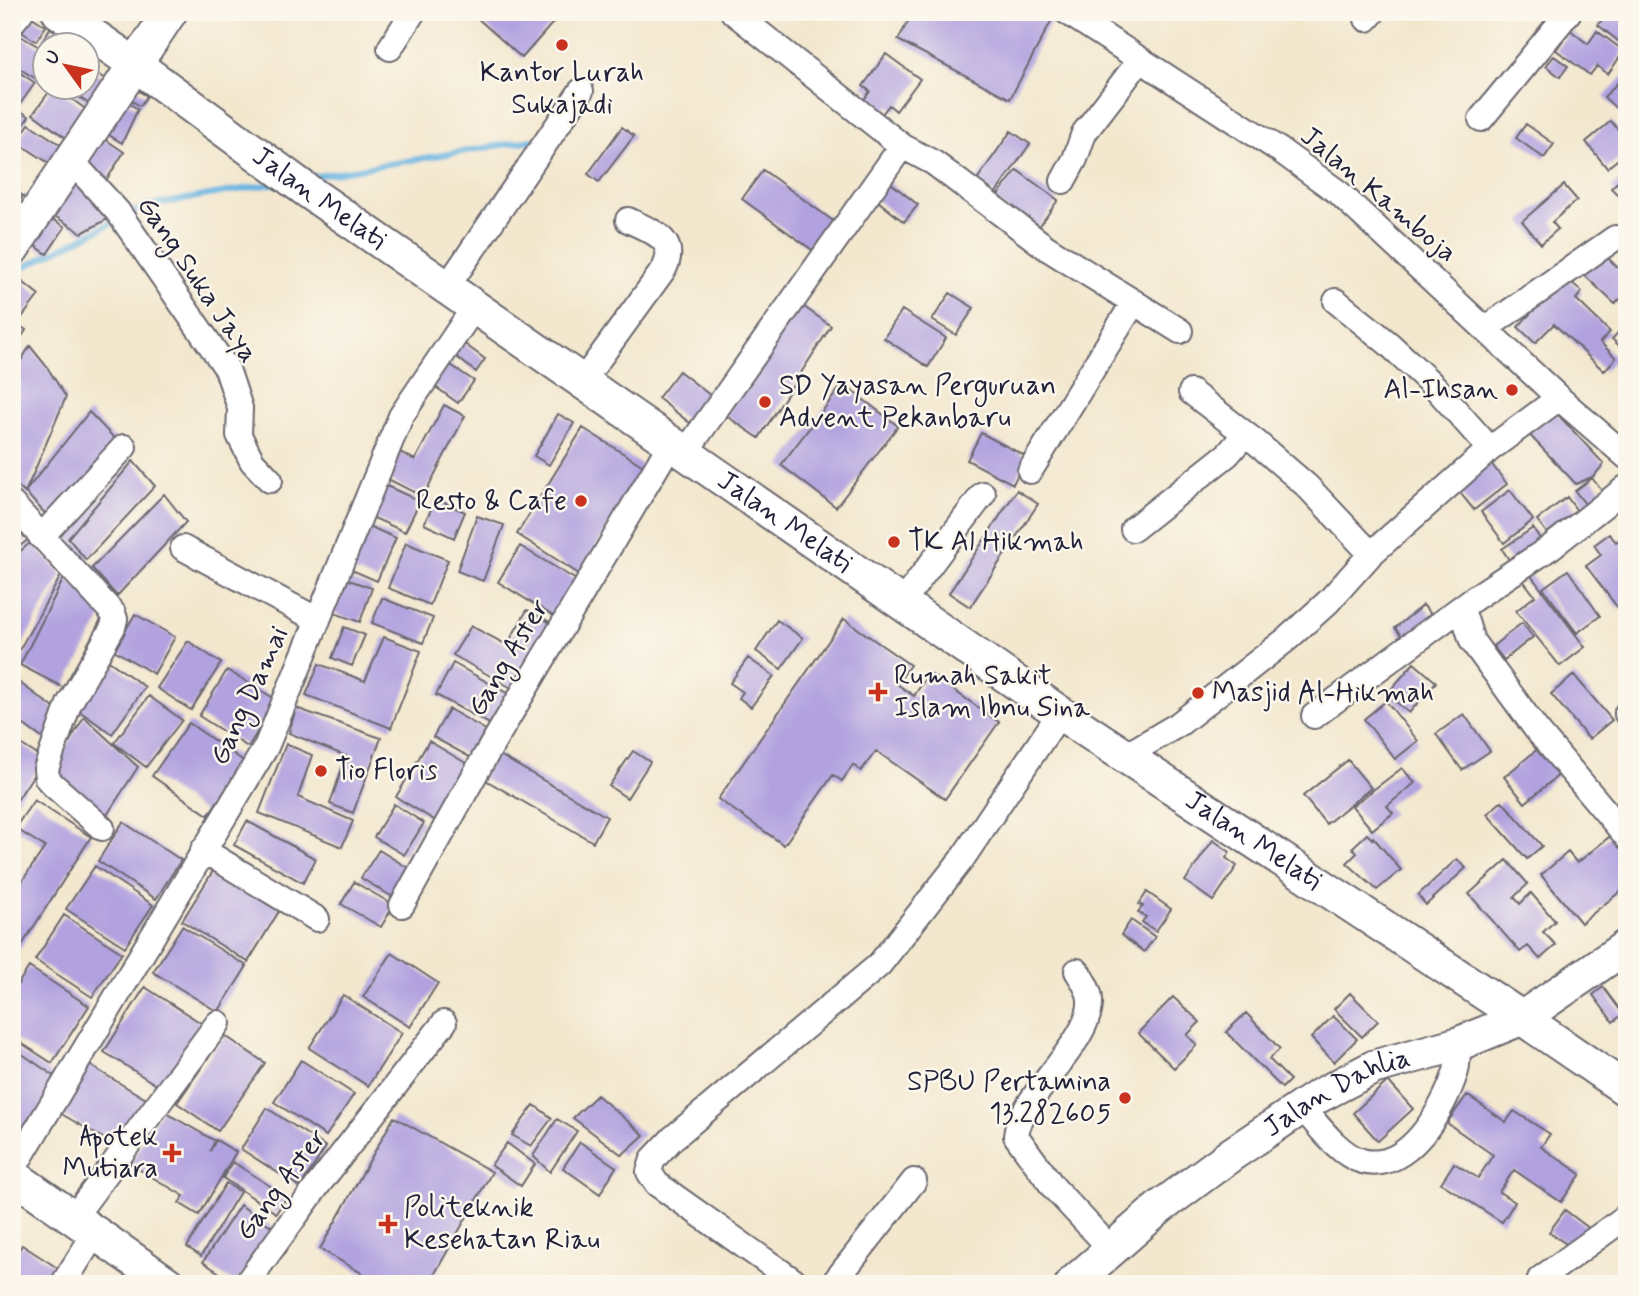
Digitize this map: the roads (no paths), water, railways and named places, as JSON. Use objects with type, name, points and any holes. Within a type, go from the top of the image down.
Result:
[{"type":"street","points":[[12,23],[21,12]]},
{"type":"street","name":"Jalan Melati","points":[[59,12],[309,192],[901,604],[1060,713],[1627,1090]]},
{"type":"street","points":[[12,249],[170,12]]},
{"type":"street","points":[[390,48],[413,12]]},
{"type":"street","points":[[733,12],[902,146],[934,163],[1047,248],[1180,331]]},
{"type":"street","name":"Jalan Kamboja","points":[[1067,12],[1281,151],[1339,193],[1486,327],[1559,398],[1627,457]]},
{"type":"street","points":[[1481,119],[1569,12]]},
{"type":"street","points":[[1063,181],[1075,159],[1084,133],[1140,60]]},
{"type":"street","points":[[447,287],[581,91]]},
{"type":"street","name":"Gang Aster","points":[[402,905],[483,760],[678,448],[902,146]]},
{"type":"street","name":"Gang Suka Jaya","points":[[71,160],[118,212],[228,369],[240,408],[239,435],[252,461],[270,480]]},
{"type":"street","points":[[582,382],[664,269],[669,258],[668,246],[655,233],[628,220]]},
{"type":"street","points":[[1486,327],[1615,238]]},
{"type":"street","points":[[1336,301],[1389,344],[1435,387],[1490,449]]},
{"type":"street","points":[[1030,471],[1134,302]]},
{"type":"street","name":"Gang Damai","points":[[12,1173],[266,747],[401,416],[475,306]]},
{"type":"street","points":[[1191,392],[1307,486],[1371,554]]},
{"type":"street","points":[[1125,756],[1179,724],[1287,639],[1328,602],[1371,554],[1490,449],[1559,398]]},
{"type":"street","points":[[1133,529],[1228,454],[1245,434]]},
{"type":"street","points":[[41,537],[124,447]]},
{"type":"street","points":[[1314,716],[1473,599],[1551,547],[1627,487]]},
{"type":"street","points":[[901,604],[983,494]]},
{"type":"street","points":[[12,504],[113,613],[115,620],[69,704],[46,769],[47,778],[52,784],[102,828]]},
{"type":"street","points":[[183,548],[318,620]]},
{"type":"street","points":[[1462,609],[1472,640],[1536,729],[1627,837]]},
{"type":"street","points":[[797,1284],[657,1184],[649,1172],[653,1159],[683,1130],[879,965],[962,859],[1060,713]]},
{"type":"street","points":[[203,850],[317,919]]},
{"type":"street","name":"Jalan Dahlia","points":[[1072,1284],[1190,1185],[1336,1085],[1374,1067],[1458,1044],[1522,1018],[1627,946]]},
{"type":"street","points":[[1077,971],[1091,999],[1088,1016],[1068,1051],[1026,1111],[1015,1133],[1054,1188],[1111,1249]]},
{"type":"street","points":[[63,1284],[84,1225],[218,1023]]},
{"type":"street","name":"Gang Aster","points":[[246,1284],[318,1185],[444,1023]]},
{"type":"street","points":[[1302,1107],[1333,1142],[1362,1161],[1381,1162],[1396,1158],[1411,1148],[1430,1124],[1456,1069],[1458,1044]]},
{"type":"street","points":[[12,1173],[168,1284]]},
{"type":"street","points":[[833,1284],[914,1181]]},
{"type":"street","points":[[1540,1279],[1627,1216]]},
{"type":"waterway","points":[[310,177],[532,140]]},
{"type":"waterway","points":[[126,216],[146,206],[278,183]]},
{"type":"waterway","points":[[12,273],[116,221]]},
{"type":"place","name":"Kantor Lurah Sukajadi","points":[[562,45]]},
{"type":"place","name":"Al-Ihsan","points":[[1512,390]]},
{"type":"place","name":"SD Yayasan Perguruan Advent Pekanbaru","points":[[765,402]]},
{"type":"place","name":"Resto & Cafe","points":[[581,501]]},
{"type":"place","name":"TK Al Hikmah","points":[[894,542]]},
{"type":"place","name":"Rumah Sakit Islam Ibnu Sina","points":[[878,692]]},
{"type":"place","name":"Masjid Al-Hikmah","points":[[1198,693]]},
{"type":"place","name":"Tio Floris","points":[[321,771]]},
{"type":"place","name":"SPBU Pertamina 13.282605","points":[[1125,1098]]},
{"type":"place","name":"Apotek Mutiara","points":[[172,1153]]},
{"type":"place","name":"Politeknik Kesehatan Riau","points":[[388,1224]]}]
